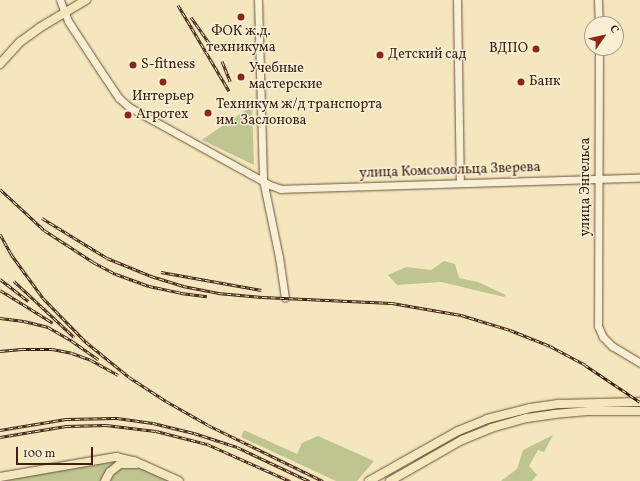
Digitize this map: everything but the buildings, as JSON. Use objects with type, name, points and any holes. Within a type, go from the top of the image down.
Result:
[{"type":"main road","points":[[0,64],[20,42],[86,0]]},
{"type":"main road","points":[[369,481],[458,431],[487,419],[560,404],[640,402]]},
{"type":"main road","points":[[390,481],[410,468],[472,435],[521,420],[582,411],[640,411]]},
{"type":"main road","points":[[0,477],[116,457],[127,458],[179,481]]},
{"type":"main road","points":[[105,481],[110,472],[120,464],[127,463],[145,466]]},
{"type":"street","name":"улица Комсомольца Зверева","points":[[60,0],[68,21],[119,98],[129,107],[281,189],[600,178],[640,178]]},
{"type":"street","points":[[258,0],[263,180],[279,257],[285,298]]},
{"type":"street","points":[[457,0],[460,183]]},
{"type":"street","points":[[598,0],[599,16]]},
{"type":"street","name":"улица Энгельса","points":[[599,56],[600,178],[598,326],[603,337],[612,346],[640,363]]},
{"type":"green space","points":[[252,106],[254,165],[202,140],[203,139]]},
{"type":"green space","points":[[444,261],[455,264],[459,278],[478,282],[506,295],[504,297],[441,282],[397,285],[388,275],[406,267],[431,270]]},
{"type":"green space","points":[[631,405],[631,407],[550,411],[459,438],[414,462],[413,460],[458,436],[509,416],[565,407]]},
{"type":"green space","points":[[244,430],[297,454],[302,443],[318,436],[374,461],[357,481],[336,481],[241,437]]},
{"type":"green space","points":[[553,435],[544,452],[538,450],[529,466],[537,475],[532,481],[501,481],[517,469],[523,450]]},
{"type":"green space","points":[[121,460],[102,481],[5,481],[70,467]]},
{"type":"green space","points":[[121,467],[142,469],[170,481],[108,481],[109,477]]},
{"type":"railway","points":[[178,5],[229,91]]},
{"type":"railway","points":[[191,17],[213,48]]},
{"type":"railway","points":[[222,61],[230,81]]},
{"type":"railway","points":[[0,189],[44,230],[93,262],[116,274],[149,286],[181,293],[207,296]]},
{"type":"railway","points":[[42,218],[107,258],[151,276],[183,286],[218,293],[262,297],[392,303],[461,315],[510,330],[550,346],[585,365],[640,402]]},
{"type":"railway","points":[[0,234],[11,254],[43,298],[86,342],[129,377],[166,401],[208,425],[323,481]]},
{"type":"railway","points":[[161,272],[261,290]]},
{"type":"railway","points":[[0,279],[28,301]]},
{"type":"railway","points":[[14,281],[74,337]]},
{"type":"railway","points":[[0,290],[53,323]]},
{"type":"railway","points":[[0,318],[24,321],[48,327],[98,359]]},
{"type":"railway","points":[[0,351],[52,349],[72,353],[91,360],[118,375]]},
{"type":"railway","points":[[0,430],[66,419],[117,418],[153,423],[194,433],[237,447],[309,481]]},
{"type":"railway","points":[[0,437],[66,426],[106,425],[156,431],[207,444],[290,481]]},
{"type":"place","name":"ФОК ж.д. техникума","points":[[241,17]]},
{"type":"place","name":"ВДПО","points":[[536,49]]},
{"type":"place","name":"Детский сад","points":[[380,55]]},
{"type":"place","name":"S-fitness","points":[[133,65]]},
{"type":"place","name":"Учебные мастерские","points":[[241,77]]},
{"type":"place","name":"Интерьер","points":[[163,82]]},
{"type":"place","name":"Банк","points":[[521,82]]},
{"type":"place","name":"Техникум ж/д транспорта им. Заслонова","points":[[208,113]]},
{"type":"place","name":"Агротех","points":[[128,115]]}]
